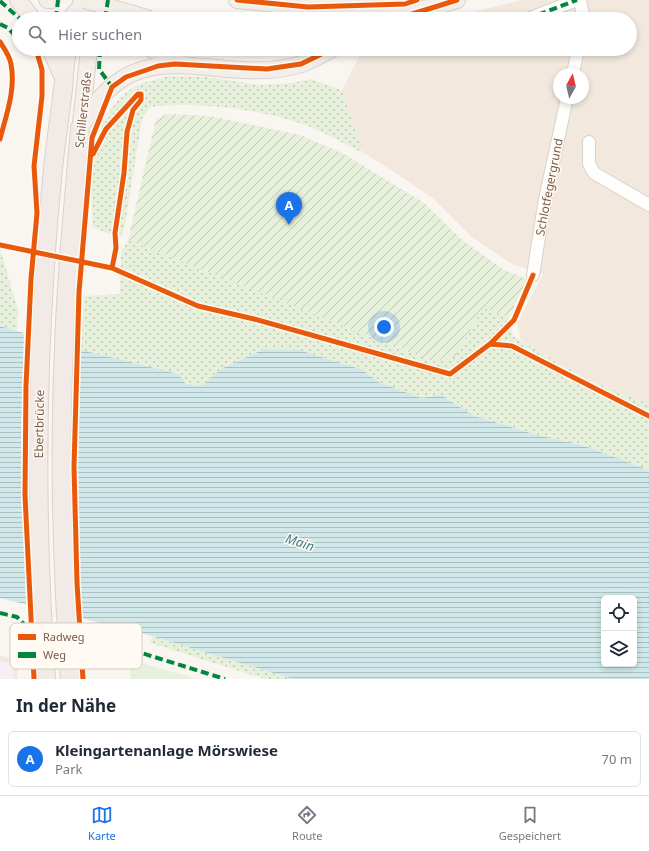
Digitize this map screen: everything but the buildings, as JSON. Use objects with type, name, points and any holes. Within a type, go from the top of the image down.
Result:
[{"type":"highway","name":"Schillerstraße","points":[[53,168],[64,80]]},
{"type":"highway","name":"Schillerstraße","points":[[77,172],[80,128]]},
{"type":"highway","name":"Ebertbrücke","points":[[43,623],[38,524],[39,406],[44,288],[53,168]]},
{"type":"highway","name":"Ebertbrücke","points":[[67,623],[62,525],[62,408],[66,290],[77,172]]},
{"type":"highway","name":"Ebertbrücke","points":[[45,669],[46,679]]},
{"type":"highway","name":"Ebertbrücke","points":[[69,669],[70,679]]},
{"type":"main road","points":[[18,0],[27,12]]},
{"type":"main road","points":[[47,0],[52,0]]},
{"type":"main road","points":[[77,12],[86,0]]},
{"type":"main road","points":[[86,0],[90,12]]},
{"type":"main road","points":[[86,0],[103,12]]},
{"type":"main road","points":[[86,0],[126,12]]},
{"type":"main road","points":[[237,0],[308,7],[420,8]]},
{"type":"main road","points":[[399,12],[457,0]]},
{"type":"main road","points":[[396,12],[420,8]]},
{"type":"main road","points":[[53,56],[64,80]]},
{"type":"main road","name":"Schillerstraße","points":[[64,80],[67,56]]},
{"type":"main road","name":"Schillerstraße","points":[[80,128],[88,56]]},
{"type":"main road","points":[[166,56],[192,65]]},
{"type":"main road","points":[[80,128],[88,113],[99,99],[126,77],[158,66],[175,64],[244,68],[284,67],[301,64],[318,56]]},
{"type":"street","points":[[545,12],[577,0]]},
{"type":"street","points":[[580,0],[583,12]]},
{"type":"street","points":[[574,68],[577,56]]},
{"type":"street","name":"Schlotfegergrund","points":[[533,276],[545,199],[567,104]]},
{"type":"street","points":[[589,142],[589,164],[594,172],[649,205]]},
{"type":"shaded area","points":[[521,0],[649,0],[649,404],[586,379],[521,340],[517,323],[543,274],[512,264],[473,238],[434,199],[364,153],[342,90],[359,56],[637,56],[637,12],[474,12]]},
{"type":"shaded area","points":[[0,656],[10,658],[10,669],[18,669],[18,679],[0,679]]},
{"type":"shaded area","points":[[0,661],[10,663],[10,669],[13,669],[14,679],[0,679]]},
{"type":"green space","points":[[168,76],[206,77],[259,85],[292,83],[311,79],[342,90],[364,153],[308,126],[265,114],[246,110],[206,106],[168,105],[150,107],[142,119],[124,230],[120,238],[92,227],[91,171],[95,146],[110,110],[118,100],[138,85]]},
{"type":"green space","points":[[167,114],[210,116],[300,135],[344,154],[424,203],[461,239],[504,270],[527,279],[509,317],[483,308],[455,357],[432,361],[128,240],[155,124],[157,119]]},
{"type":"green space","points":[[128,240],[432,361],[455,357],[483,308],[509,317],[513,336],[586,379],[649,404],[649,470],[582,445],[537,435],[474,416],[441,395],[421,398],[377,382],[363,370],[299,350],[264,349],[221,369],[201,387],[81,350],[84,296],[120,294],[121,253]]},
{"type":"green space","points":[[0,249],[18,310],[17,331],[0,326]]},
{"type":"green space","points":[[152,636],[293,679],[266,679],[150,643]]},
{"type":"green space","points":[[142,663],[197,679],[131,679],[130,669],[142,669]]},
{"type":"water","name":"Main","points":[[0,326],[81,350],[178,374],[185,383],[201,387],[221,369],[264,349],[299,350],[363,370],[378,382],[421,398],[441,395],[474,416],[537,435],[582,445],[649,470],[649,679],[293,679],[142,634],[142,623],[100,623],[0,598]]},
{"type":"pier","points":[[24,331],[81,348],[78,454],[79,581],[83,621],[26,607],[21,440]]},
{"type":"marked path","points":[[57,12],[58,0]]},
{"type":"marked path","points":[[106,12],[108,0]]},
{"type":"marked path","points":[[545,12],[577,0]]},
{"type":"marked path","points":[[0,1],[12,12]]},
{"type":"marked path","points":[[429,8],[430,12]]},
{"type":"marked path","points":[[0,24],[8,28],[12,32]]},
{"type":"marked path","points":[[100,56],[99,69],[112,87],[111,90]]},
{"type":"marked path","points":[[0,613],[17,617],[23,623]]},
{"type":"marked path","points":[[142,653],[225,679]]},
{"type":"cycle path","points":[[237,0],[308,7],[405,4],[417,0]]},
{"type":"cycle path","points":[[418,12],[457,0]]},
{"type":"cycle path","points":[[0,42],[7,53],[12,73],[10,102],[0,139]]},
{"type":"cycle path","points":[[31,623],[25,495],[26,386],[31,279],[37,213],[34,166],[42,96],[42,70],[38,56]]},
{"type":"cycle path","points":[[80,623],[74,467],[79,292],[92,138],[112,87],[126,77],[158,66],[175,64],[267,69],[301,64],[318,56]]},
{"type":"cycle path","points":[[93,154],[106,129],[138,94],[141,94],[141,100],[133,110],[127,132],[124,173],[115,233],[116,248],[112,268]]},
{"type":"cycle path","points":[[0,245],[112,268],[198,306],[254,319],[450,374],[490,344],[514,320],[533,275]]},
{"type":"cycle path","points":[[490,344],[512,346],[649,416]]},
{"type":"cycle path","points":[[34,669],[34,679]]},
{"type":"cycle path","points":[[82,669],[83,679]]},
{"type":"place","name":"Kleingartenanlage Mörswiese","points":[[289,225]]}]
